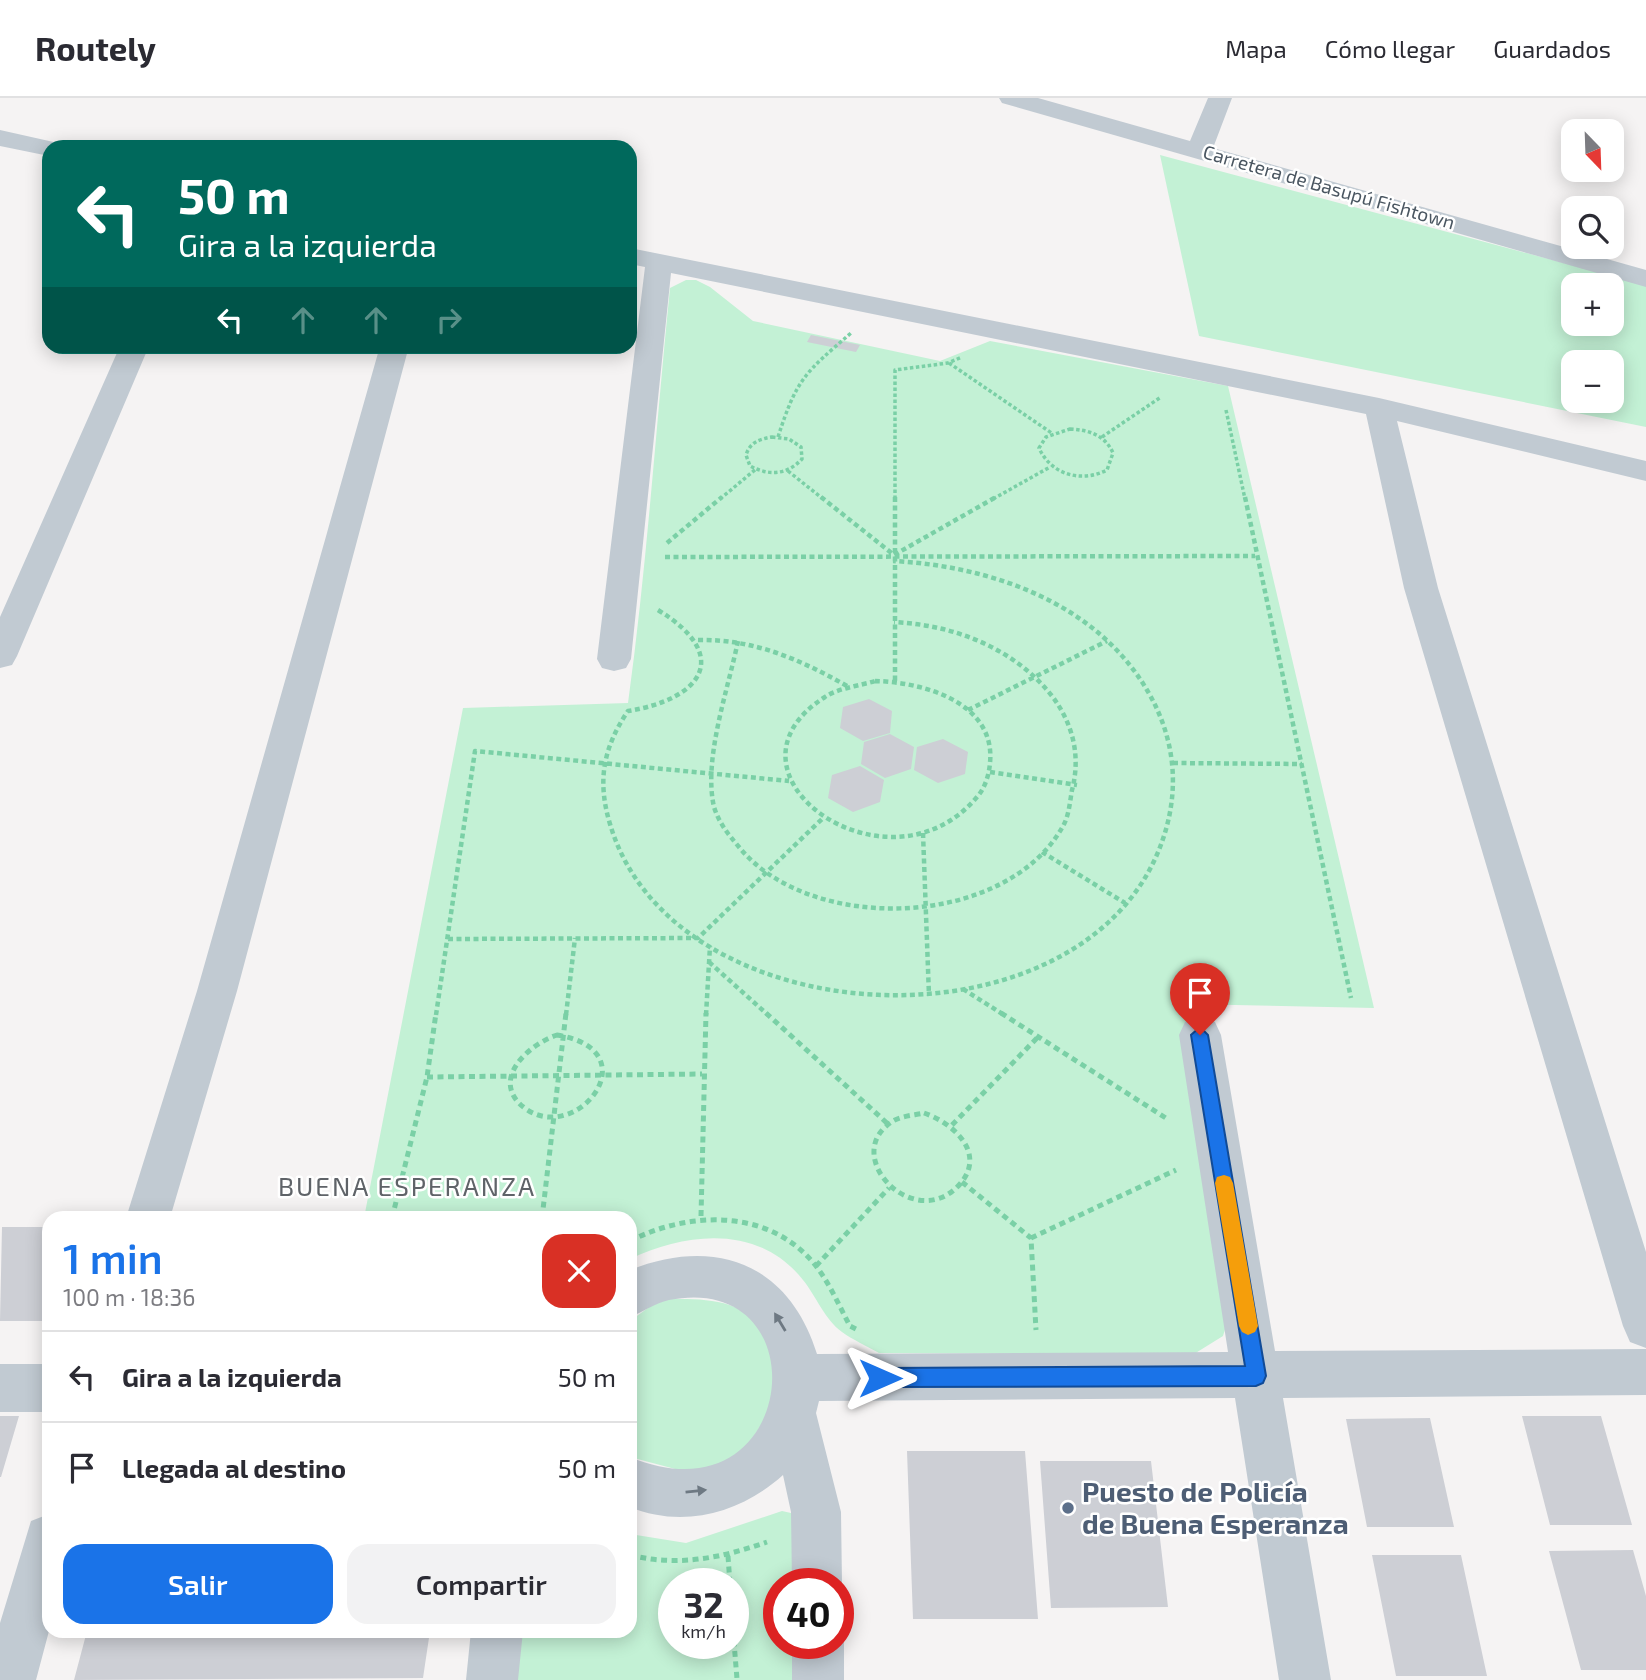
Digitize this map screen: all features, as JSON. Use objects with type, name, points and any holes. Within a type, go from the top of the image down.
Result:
[{"type":"street","name":"Carretera de Basupú Fishtown","points":[[1011,98],[1199,149],[1646,279]]},
{"type":"street","points":[[1199,149],[1220,98]]},
{"type":"street","points":[[1,141],[42,147]]},
{"type":"street","points":[[614,659],[638,557],[645,258],[1378,407],[1646,471]]},
{"type":"street","points":[[0,656],[132,354]]},
{"type":"street","points":[[150,1211],[217,991],[394,354]]},
{"type":"street","points":[[1378,407],[1420,588],[1646,1326]]},
{"type":"street","points":[[1200,1035],[1305,1680]]},
{"type":"street","points":[[637,1289],[676,1276],[713,1276],[747,1288],[774,1311],[792,1342],[796,1396],[816,1512],[817,1568]]},
{"type":"street","points":[[796,1396],[1256,1376],[1646,1372]]},
{"type":"street","points":[[0,1388],[42,1388]]},
{"type":"street","points":[[637,1485],[673,1494],[711,1490],[747,1474],[775,1448],[796,1396]]},
{"type":"street","points":[[10,1680],[42,1564]]},
{"type":"street","points":[[492,1680],[496,1638]]},
{"type":"street","points":[[818,1659],[818,1680]]},
{"type":"path","points":[[778,437],[791,396],[805,373],[854,330]]},
{"type":"path","points":[[948,363],[1053,434]]},
{"type":"path","points":[[895,370],[895,681]]},
{"type":"path","points":[[1102,438],[1164,395]]},
{"type":"path","points":[[1224,401],[1351,998]]},
{"type":"path","points":[[1077,429],[1102,438],[1113,453],[1112,462],[1104,470],[1076,477],[1050,467],[1044,462],[1040,448],[1053,434],[1077,429]]},
{"type":"path","points":[[778,437],[793,441],[803,451],[800,462],[788,471],[771,473],[756,469],[747,461],[748,447],[760,439],[778,437]]},
{"type":"path","points":[[894,555],[1050,467]]},
{"type":"path","points":[[638,557],[756,469]]},
{"type":"path","points":[[788,471],[894,555]]},
{"type":"path","points":[[638,557],[1255,556]]},
{"type":"path","points":[[602,761],[603,803],[618,849],[646,892],[709,946],[737,962],[797,984],[862,996],[929,996],[994,984],[1051,961],[1101,929],[1139,890],[1163,846],[1174,800],[1173,763],[1160,711],[1135,670],[1107,641],[1059,606],[1012,584],[961,569],[893,561]]},
{"type":"path","points":[[738,641],[710,773],[711,793],[720,824],[739,851],[765,873],[791,888],[830,903],[872,909],[926,907],[956,902],[993,888],[1025,868],[1042,852],[1068,815],[1077,785],[1077,755],[1069,725],[1054,698],[1035,677],[1005,654],[973,638],[939,627],[894,622]]},
{"type":"path","points":[[698,640],[738,641],[782,653],[847,686]]},
{"type":"path","points":[[968,710],[1107,641]]},
{"type":"path","points":[[895,681],[936,690],[968,710],[988,739],[990,772],[975,803],[961,816],[923,833],[879,837],[857,833],[822,819],[803,803],[789,781],[784,756],[786,740],[793,725],[818,699],[847,686],[895,681]]},
{"type":"path","points":[[394,1211],[427,1077],[475,751],[602,761],[789,781]]},
{"type":"path","points":[[1173,763],[1302,764]]},
{"type":"path","points":[[990,772],[1077,785]]},
{"type":"path","points":[[447,939],[698,938],[822,819]]},
{"type":"path","points":[[923,833],[929,996]]},
{"type":"path","points":[[1042,852],[1125,903]]},
{"type":"path","points":[[543,1211],[575,938]]},
{"type":"path","points":[[701,1216],[702,1074],[709,946]]},
{"type":"path","points":[[709,962],[888,1124]]},
{"type":"path","points":[[963,989],[1173,1122]]},
{"type":"path","points":[[563,1035],[592,1045],[601,1059],[604,1073],[598,1091],[586,1105],[567,1114],[539,1114],[523,1106],[513,1092],[512,1074],[517,1059],[530,1045],[548,1037],[563,1035]]},
{"type":"path","points":[[952,1125],[1037,1038]]},
{"type":"path","points":[[427,1077],[558,1073],[702,1074]]},
{"type":"path","points":[[925,1113],[952,1125],[968,1147],[968,1164],[962,1182],[947,1194],[928,1199],[908,1198],[889,1188],[877,1174],[873,1156],[877,1139],[888,1124],[905,1115],[925,1113]]},
{"type":"path","points":[[1031,1238],[1188,1165]]},
{"type":"path","points":[[962,1182],[1031,1238],[1036,1332]]},
{"type":"path","points":[[816,1266],[889,1188]]},
{"type":"path","points":[[637,1238],[668,1224],[701,1216],[726,1217],[756,1227],[798,1248],[816,1266],[850,1326],[862,1331]]},
{"type":"path","points":[[637,1556],[681,1563],[728,1556],[773,1540]]},
{"type":"path","points":[[728,1556],[729,1568]]},
{"type":"path","points":[[735,1659],[737,1679]]},
{"type":"green space","points":[[1160,155],[1601,273],[1561,273],[1561,336],[1624,336],[1624,279],[1646,285],[1646,427],[1577,413],[1624,413],[1624,350],[1561,350],[1561,410],[1199,336]]},
{"type":"green space","points":[[686,280],[696,280],[710,287],[753,321],[940,361],[990,341],[1228,386],[1374,1008],[1185,1004],[1233,1304],[1223,1336],[1194,1354],[879,1353],[836,1327],[803,1280],[785,1262],[765,1249],[721,1238],[698,1239],[675,1243],[637,1256],[637,1211],[365,1211],[463,708],[628,703],[646,547],[670,288]]},
{"type":"green space","points":[[669,1299],[723,1303],[747,1313],[766,1334],[774,1364],[778,1398],[742,1455],[694,1474],[637,1459],[637,1316],[652,1305]]},
{"type":"green space","points":[[782,1511],[800,1515],[818,1568],[763,1568],[763,1659],[824,1659],[823,1680],[513,1680],[518,1638],[637,1638],[637,1535],[686,1543]]},
{"type":"building","points":[[811,335],[860,345],[856,352],[807,342]]},
{"type":"building","points":[[869,699],[892,711],[890,733],[863,741],[840,728],[843,707]]},
{"type":"building","points":[[890,734],[914,747],[911,769],[885,778],[861,764],[864,742]]},
{"type":"building","points":[[943,739],[968,752],[965,774],[938,783],[914,770],[917,747]]},
{"type":"building","points":[[860,766],[884,780],[880,802],[853,812],[828,798],[832,775]]},
{"type":"building","points":[[2,1227],[42,1227],[42,1321],[0,1321]]},
{"type":"building","points":[[0,1416],[19,1416],[1,1477],[0,1477]]},
{"type":"building","points":[[1522,1416],[1601,1416],[1632,1525],[1550,1525]]},
{"type":"building","points":[[1430,1418],[1454,1527],[1367,1527],[1346,1419]]},
{"type":"building","points":[[907,1451],[1025,1451],[1038,1619],[913,1619]]},
{"type":"building","points":[[1040,1461],[1151,1461],[1168,1607],[1051,1608]]},
{"type":"building","points":[[1633,1550],[1646,1596],[1646,1670],[1581,1670],[1549,1551]]},
{"type":"building","points":[[1372,1555],[1461,1555],[1487,1676],[1396,1676]]},
{"type":"building","points":[[85,1638],[429,1638],[423,1678],[74,1680]]},
{"type":"slow traffic","points":[[1224,1183],[1248,1326]]},
{"type":"place","name":"Puesto de Policía de Buena Esperanza","points":[[1068,1508]]},
{"type":"district","name":"BUENA ESPERANZA","points":[[407,1187]]},
{"type":"route","points":[[880,1378],[1256,1376],[1200,1035]]}]
